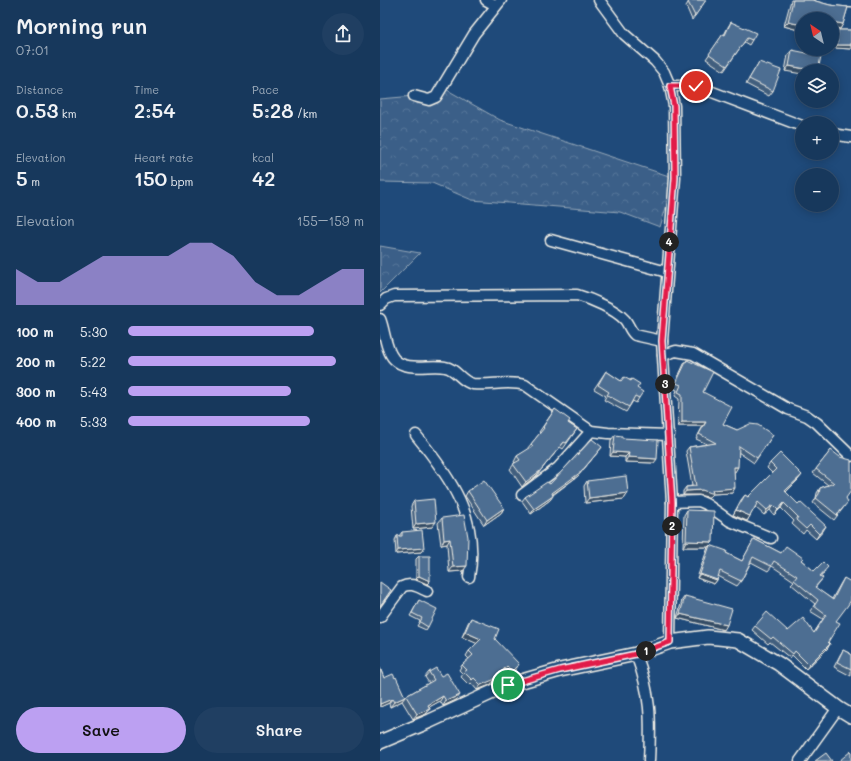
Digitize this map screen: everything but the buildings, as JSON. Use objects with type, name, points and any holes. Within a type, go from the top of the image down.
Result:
[{"type":"street","points":[[599,0],[624,34],[655,61],[664,72],[670,86],[674,106],[675,178],[662,341],[672,502],[670,642]]},
{"type":"street","points":[[820,0],[851,2]]},
{"type":"street","points":[[414,96],[429,100],[436,97],[494,2]]},
{"type":"street","points":[[670,86],[696,86],[795,123]]},
{"type":"street","points":[[839,135],[851,137]]},
{"type":"street","points":[[551,240],[667,272]]},
{"type":"street","points":[[380,305],[386,299],[394,296],[577,295],[592,300],[625,320],[635,335],[662,341]]},
{"type":"street","points":[[380,318],[390,352],[399,363],[414,366],[447,367],[465,382],[474,384],[517,383],[525,385],[591,431],[668,435]]},
{"type":"street","points":[[663,355],[676,351],[693,354],[788,409],[807,416],[817,423],[851,456]]},
{"type":"street","points":[[522,495],[558,468],[591,431]]},
{"type":"street","points":[[416,435],[444,470],[458,494],[468,521],[473,558],[469,578]]},
{"type":"street","points":[[672,502],[699,501],[706,504],[730,522],[771,538]]},
{"type":"street","points":[[380,617],[402,587],[406,584],[411,584],[426,591]]},
{"type":"street","points":[[380,742],[508,685],[560,670],[636,654],[670,642],[708,637],[738,640],[779,664],[851,716]]},
{"type":"street","points":[[636,654],[648,691],[650,725],[649,761]]},
{"type":"street","points":[[800,761],[838,708]]},
{"type":"green space","points":[[442,87],[500,120],[675,178],[660,227],[620,212],[472,200],[432,183],[380,182],[380,99],[414,96],[429,100]]},
{"type":"green space","points":[[380,246],[420,253],[380,293]]},
{"type":"route","points":[[508,685],[560,670],[636,654],[670,642],[672,502],[662,341],[675,178],[674,106],[670,86],[696,86]]}]
